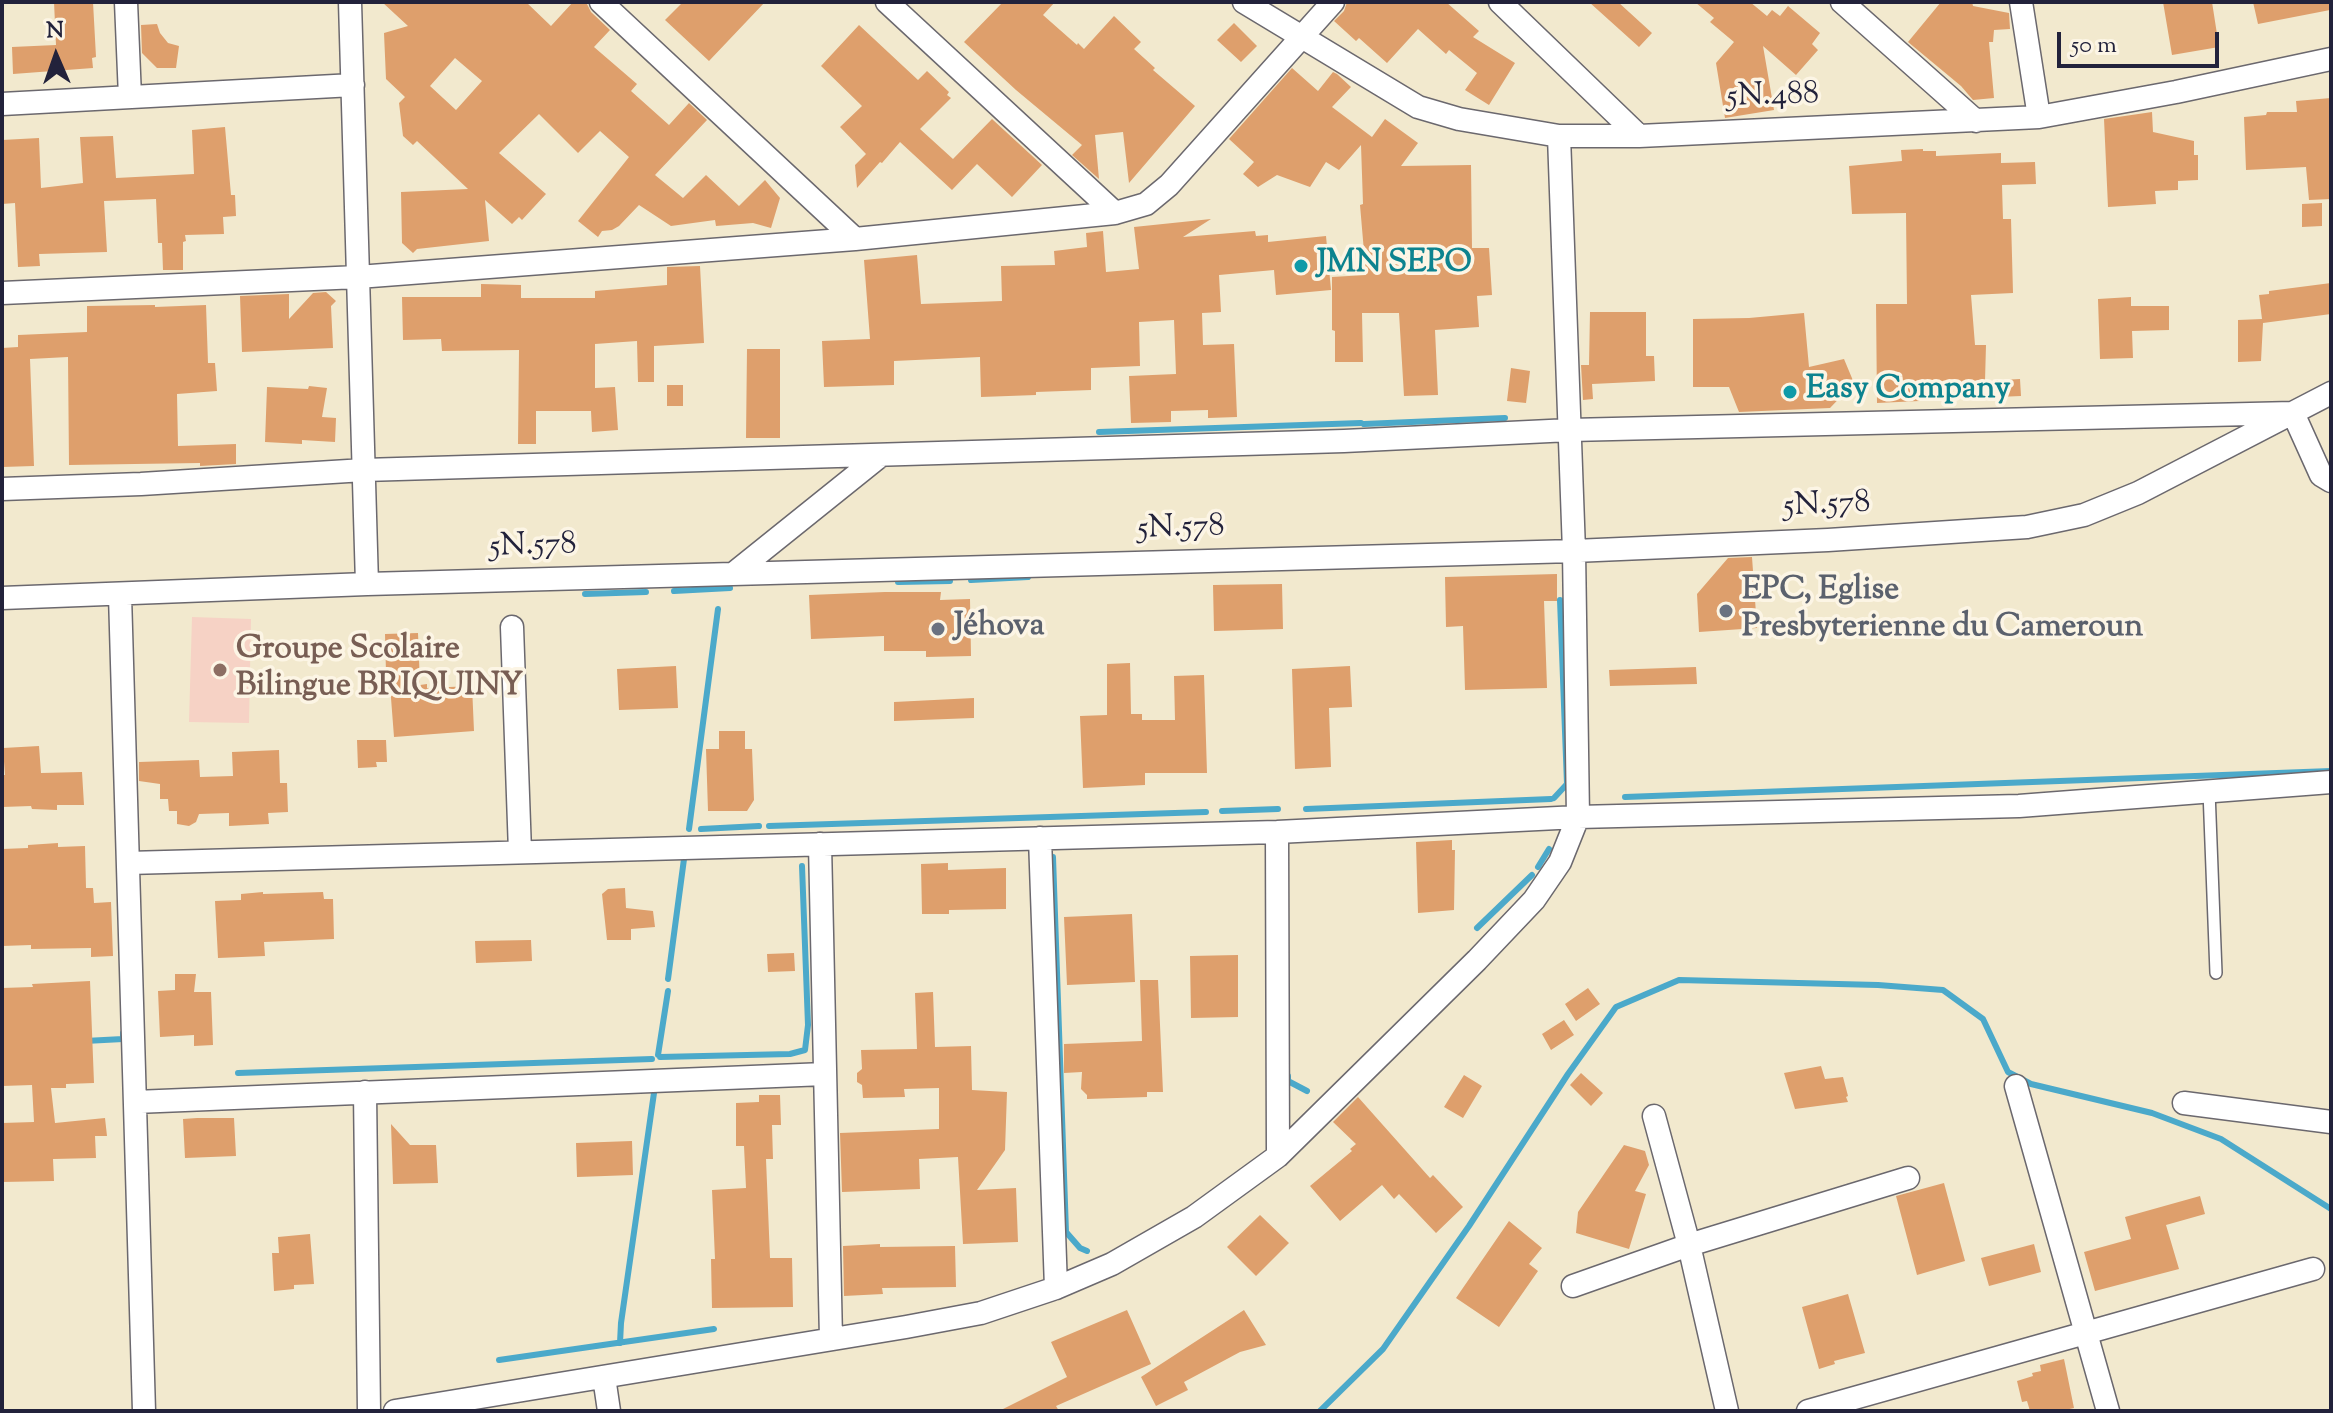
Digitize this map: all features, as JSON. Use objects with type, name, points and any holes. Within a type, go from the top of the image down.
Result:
[{"type":"street","points":[[126,2],[130,97]]},
{"type":"street","points":[[350,2],[367,584]]},
{"type":"street","points":[[601,2],[855,239]]},
{"type":"street","points":[[887,2],[1115,213]]},
{"type":"street","name":"5N.488","points":[[1244,2],[1418,107],[1438,114],[1559,136],[1639,136],[2039,117],[2331,59]]},
{"type":"street","points":[[2,293],[358,277],[855,239],[1115,213],[1146,204],[1169,185],[1333,2]]},
{"type":"street","points":[[1500,2],[1639,136]]},
{"type":"street","points":[[1842,2],[1976,121]]},
{"type":"street","points":[[2021,2],[2039,117]]},
{"type":"street","points":[[2,104],[353,85]]},
{"type":"street","points":[[395,1411],[981,1313],[1056,1288],[1112,1264],[1194,1217],[1278,1156],[1534,900],[1560,862],[1578,817],[1574,551],[1559,136]]},
{"type":"street","name":"5N.578","points":[[2,598],[367,584],[1574,551],[1828,540],[2027,527],[2084,515],[2138,493],[2331,393]]},
{"type":"street","points":[[2,489],[364,470],[1344,441],[1570,430],[2293,413],[2321,475],[2331,481]]},
{"type":"street","points":[[733,574],[880,456]]},
{"type":"street","points":[[120,595],[144,1411]]},
{"type":"street","points":[[512,627],[520,852]]},
{"type":"street","points":[[128,863],[1277,832],[1578,817],[2019,806],[2331,782]]},
{"type":"street","points":[[1277,832],[1278,1156]]},
{"type":"street","points":[[1040,838],[1056,1288]]},
{"type":"street","points":[[820,844],[831,1339]]},
{"type":"street","points":[[135,1102],[825,1074]]},
{"type":"street","points":[[2016,1086],[2108,1411]]},
{"type":"street","points":[[365,1092],[369,1411]]},
{"type":"street","points":[[2184,1103],[2331,1122]]},
{"type":"street","points":[[1654,1116],[1689,1245],[1727,1411]]},
{"type":"street","points":[[1573,1286],[1689,1245],[1908,1178]]},
{"type":"street","points":[[1808,1411],[2313,1269]]},
{"type":"street","points":[[604,1377],[609,1411]]},
{"type":"lane","points":[[2209,791],[2216,973]]},
{"type":"shaded area","name":"Groupe Scolaire Bilingue BRIQUINY","points":[[192,617],[251,619],[249,723],[189,722]]},
{"type":"building","points":[[54,2],[93,2],[96,57],[92,58],[93,68],[13,74],[12,47],[56,45]]},
{"type":"building","points":[[382,2],[526,2],[551,26],[573,2],[586,2],[591,12],[610,30],[594,47],[637,84],[631,91],[669,125],[689,103],[707,120],[655,175],[683,198],[706,175],[739,206],[765,180],[780,198],[771,228],[753,223],[716,226],[715,220],[671,226],[639,205],[619,226],[602,231],[598,237],[578,221],[629,157],[600,131],[578,153],[539,114],[499,153],[546,194],[522,220],[519,217],[512,224],[485,200],[489,241],[417,249],[413,253],[402,243],[401,192],[468,189],[417,141],[413,145],[403,136],[399,103],[405,97],[386,79],[384,33],[408,26]],"holes":[[[455,58],[482,81],[456,110],[430,86]]]},
{"type":"building","points":[[683,2],[765,2],[709,61],[665,20]]},
{"type":"building","points":[[1003,2],[1055,2],[1043,15],[1084,49],[1114,16],[1141,42],[1134,49],[1195,106],[1129,183],[1123,132],[1095,135],[1099,179],[1072,155],[1082,145],[964,42]]},
{"type":"building","points":[[1347,2],[1446,2],[1479,31],[1473,37],[1515,63],[1489,105],[1465,90],[1477,73],[1449,50],[1446,54],[1418,29],[1387,63],[1359,38],[1356,41],[1334,21],[1344,11]]},
{"type":"building","points":[[1589,2],[1618,2],[1652,33],[1639,47]]},
{"type":"building","points":[[1695,2],[1750,2],[1767,16],[1772,10],[1780,16],[1788,6],[1820,33],[1812,44],[1818,50],[1796,75],[1763,46],[1774,110],[1725,118],[1716,63],[1734,42],[1710,22],[1714,18]]},
{"type":"building","points":[[1941,2],[1972,2],[1973,6],[2009,13],[2010,29],[1994,30],[1993,42],[1989,42],[1994,98],[1973,100],[1961,86],[1908,42]]},
{"type":"building","points":[[2163,2],[2212,2],[2219,47],[2172,55]]},
{"type":"building","points":[[2253,2],[2329,2],[2330,10],[2258,24]]},
{"type":"building","points":[[1234,23],[1257,46],[1241,62],[1217,40]]},
{"type":"building","points":[[157,24],[168,43],[179,46],[176,68],[157,68],[142,53],[141,25]]},
{"type":"building","points":[[859,25],[918,80],[927,71],[949,92],[947,95],[951,98],[920,129],[953,159],[992,119],[1042,165],[1012,197],[977,164],[952,190],[900,142],[857,188],[855,165],[866,154],[840,127],[862,106],[821,66]]},
{"type":"building","points":[[1292,68],[1318,91],[1333,72],[1337,74],[1351,87],[1332,107],[1372,137],[1385,119],[1418,143],[1401,166],[1471,165],[1472,248],[1489,248],[1492,295],[1477,296],[1479,327],[1435,330],[1438,395],[1404,396],[1399,313],[1362,313],[1363,362],[1335,362],[1332,277],[1366,275],[1360,205],[1363,204],[1361,145],[1339,170],[1326,162],[1310,187],[1277,175],[1258,187],[1243,174],[1254,162],[1229,139]]},
{"type":"building","points":[[2331,98],[2331,199],[2309,200],[2306,167],[2246,170],[2244,117],[2266,115],[2267,112],[2297,112],[2296,101]]},
{"type":"building","points":[[2152,112],[2153,132],[2194,141],[2194,155],[2198,155],[2198,180],[2178,181],[2178,190],[2155,191],[2156,204],[2108,207],[2104,119]]},
{"type":"building","points":[[225,127],[236,216],[223,217],[224,234],[185,235],[183,270],[163,270],[156,199],[104,201],[107,252],[39,254],[40,266],[18,267],[15,203],[2,204],[2,140],[39,138],[41,188],[83,183],[80,137],[113,136],[116,178],[194,174],[192,130]]},
{"type":"building","points":[[1901,150],[1936,151],[1936,156],[2001,153],[2001,163],[2035,162],[2036,184],[2002,185],[2003,219],[2011,219],[2013,293],[1971,295],[1975,345],[1986,345],[1985,381],[2020,379],[2021,396],[1974,398],[1974,383],[1941,385],[1941,400],[1877,403],[1876,304],[1907,304],[1906,213],[1852,214],[1849,166],[1902,161]]},
{"type":"building","points":[[2322,203],[2322,226],[2302,227],[2302,204]]},
{"type":"building","points":[[1211,219],[1183,237],[1255,231],[1256,236],[1268,235],[1268,242],[1326,236],[1331,290],[1276,295],[1274,270],[1219,275],[1221,312],[1202,313],[1203,345],[1234,344],[1237,417],[1208,418],[1208,410],[1171,411],[1171,422],[1131,423],[1129,376],[1176,374],[1174,320],[1139,322],[1140,366],[1091,368],[1091,390],[981,397],[980,357],[894,361],[894,385],[824,387],[822,341],[870,339],[864,260],[917,255],[921,304],[1002,301],[1001,266],[1055,265],[1054,251],[1087,247],[1086,233],[1103,231],[1106,272],[1139,269],[1134,227]]},
{"type":"building","points":[[700,266],[704,343],[654,346],[654,382],[638,382],[637,341],[595,344],[595,388],[615,387],[618,430],[592,432],[591,411],[536,411],[536,444],[518,444],[519,350],[442,351],[441,339],[403,340],[402,297],[481,297],[481,284],[521,285],[521,298],[595,298],[595,291],[667,285],[667,267]]},
{"type":"building","points":[[2331,283],[2331,314],[2263,323],[2261,361],[2238,362],[2238,320],[2262,319],[2259,295]]},
{"type":"building","points":[[326,292],[336,301],[331,306],[333,348],[242,352],[240,296],[289,294],[289,319],[313,293]]},
{"type":"building","points":[[2131,297],[2131,306],[2169,306],[2169,330],[2132,331],[2133,358],[2100,359],[2098,299]]},
{"type":"building","points":[[206,305],[208,363],[215,363],[217,391],[177,394],[178,446],[236,444],[236,464],[69,465],[68,357],[30,359],[34,466],[2,467],[2,348],[18,347],[18,335],[87,332],[87,306]]},
{"type":"building","points":[[1590,312],[1646,312],[1646,356],[1654,356],[1655,381],[1592,384],[1593,399],[1583,400],[1581,365],[1589,365]]},
{"type":"building","points":[[1804,313],[1809,367],[1844,359],[1854,383],[1830,408],[1739,412],[1729,387],[1693,387],[1693,319]]},
{"type":"building","points":[[747,349],[780,349],[780,438],[746,438]]},
{"type":"building","points":[[1511,368],[1530,371],[1526,403],[1507,401]]},
{"type":"building","points":[[667,385],[683,385],[683,406],[667,406]]},
{"type":"building","points":[[309,386],[327,388],[322,417],[336,418],[335,442],[265,442],[267,387],[308,389]]},
{"type":"building","name":"EPC, Eglise Presbyterienne du Cameroun","points":[[1752,557],[1757,628],[1699,632],[1697,594],[1728,558]]},
{"type":"building","points":[[1557,574],[1557,601],[1544,601],[1547,688],[1465,690],[1463,626],[1446,627],[1445,577]]},
{"type":"building","points":[[1282,584],[1283,629],[1214,631],[1213,585]]},
{"type":"building","points":[[941,592],[940,600],[970,599],[971,656],[926,657],[926,651],[884,651],[884,636],[811,639],[809,595]]},
{"type":"building","points":[[418,633],[420,685],[427,684],[427,688],[472,686],[474,731],[394,737],[385,634]]},
{"type":"building","points":[[1130,663],[1131,714],[1142,714],[1142,720],[1175,720],[1174,676],[1204,675],[1207,773],[1145,773],[1145,785],[1083,788],[1080,716],[1107,715],[1107,664]]},
{"type":"building","points":[[676,666],[678,708],[619,710],[617,669]]},
{"type":"building","points":[[1350,666],[1352,707],[1329,708],[1331,767],[1295,769],[1292,669]]},
{"type":"building","points":[[1696,667],[1697,684],[1610,686],[1609,670]]},
{"type":"building","points":[[974,698],[974,718],[894,721],[894,702]]},
{"type":"building","points":[[719,731],[745,731],[745,749],[752,749],[754,800],[747,811],[708,811],[706,749],[719,749]]},
{"type":"building","points":[[357,740],[386,740],[387,762],[376,762],[377,767],[358,768]]},
{"type":"building","points":[[39,746],[41,773],[82,772],[84,805],[57,805],[57,810],[32,809],[31,806],[2,807],[2,775],[5,775],[3,748]]},
{"type":"building","points":[[279,750],[280,783],[287,783],[288,812],[268,813],[269,824],[229,826],[229,813],[199,814],[196,822],[189,826],[177,824],[177,811],[169,811],[168,799],[160,799],[160,784],[139,781],[139,762],[199,760],[200,777],[233,776],[232,752]]},
{"type":"building","points":[[1452,840],[1452,850],[1455,850],[1454,910],[1418,913],[1416,842]]},
{"type":"building","points":[[58,843],[58,847],[85,846],[86,888],[93,888],[94,903],[111,902],[113,956],[91,957],[91,948],[2,946],[2,849]]},
{"type":"building","points":[[948,863],[948,870],[1006,868],[1006,909],[922,914],[921,864]]},
{"type":"building","points":[[625,888],[626,908],[653,911],[655,927],[631,929],[631,940],[607,940],[602,894],[608,889]]},
{"type":"building","points":[[323,892],[324,899],[333,899],[334,939],[264,942],[265,956],[218,958],[215,901],[241,900],[241,894]]},
{"type":"building","points":[[1132,914],[1135,982],[1067,985],[1064,917]]},
{"type":"building","points":[[531,940],[532,961],[476,963],[475,941]]},
{"type":"building","points":[[794,953],[795,971],[768,972],[767,954]]},
{"type":"building","points":[[1238,955],[1238,1017],[1191,1018],[1190,956]]},
{"type":"building","points":[[175,974],[196,974],[194,992],[211,992],[213,1045],[194,1046],[194,1035],[160,1037],[158,991],[175,990]]},
{"type":"building","points":[[1140,980],[1158,980],[1163,1092],[1147,1092],[1147,1097],[1087,1099],[1081,1089],[1082,1072],[1064,1073],[1064,1044],[1142,1041]]},
{"type":"building","points":[[90,981],[94,1083],[51,1088],[55,1123],[105,1118],[107,1136],[95,1136],[96,1158],[53,1159],[54,1181],[2,1182],[2,1123],[34,1122],[32,1085],[2,1086],[2,988]]},
{"type":"building","points":[[1588,988],[1600,1004],[1576,1021],[1565,1004]]},
{"type":"building","points":[[933,992],[935,1047],[971,1046],[972,1090],[1007,1092],[1005,1150],[977,1190],[1016,1188],[1018,1242],[963,1244],[958,1157],[919,1159],[920,1189],[842,1192],[840,1133],[939,1129],[939,1088],[904,1089],[905,1097],[863,1098],[862,1085],[857,1082],[857,1073],[862,1069],[861,1050],[917,1049],[915,993]]},
{"type":"building","points":[[1564,1020],[1574,1035],[1551,1050],[1542,1034]]},
{"type":"building","points":[[1821,1066],[1825,1079],[1843,1077],[1848,1102],[1795,1109],[1784,1073]]},
{"type":"building","points":[[1581,1073],[1603,1093],[1591,1106],[1570,1085]]},
{"type":"building","points":[[1464,1075],[1482,1086],[1463,1118],[1444,1107]]},
{"type":"building","points":[[759,1095],[780,1095],[781,1125],[772,1125],[773,1159],[766,1159],[770,1258],[792,1258],[793,1307],[712,1308],[711,1259],[715,1259],[712,1190],[746,1188],[744,1146],[736,1146],[736,1103],[759,1102]]},
{"type":"building","points":[[1358,1097],[1430,1178],[1433,1175],[1463,1207],[1436,1233],[1399,1194],[1394,1199],[1382,1185],[1340,1221],[1310,1186],[1352,1151],[1350,1149],[1356,1144],[1333,1122]]},
{"type":"building","points":[[234,1118],[236,1156],[185,1158],[183,1119]]},
{"type":"building","points":[[391,1124],[410,1145],[436,1145],[438,1183],[393,1184]]},
{"type":"building","points":[[632,1141],[633,1175],[577,1177],[576,1143]]},
{"type":"building","points":[[1624,1145],[1645,1151],[1649,1165],[1635,1191],[1646,1194],[1629,1249],[1576,1233],[1578,1212]]},
{"type":"building","points":[[1944,1183],[1965,1261],[1917,1275],[1896,1196]]},
{"type":"building","points":[[2200,1196],[2205,1214],[2166,1225],[2179,1269],[2095,1291],[2084,1252],[2131,1239],[2125,1217]]},
{"type":"building","points":[[1260,1215],[1289,1243],[1256,1276],[1227,1247]]},
{"type":"building","points":[[1509,1221],[1542,1248],[1529,1264],[1538,1271],[1499,1327],[1456,1298]]},
{"type":"building","points":[[310,1234],[314,1284],[294,1285],[294,1289],[274,1291],[272,1253],[279,1253],[278,1237]]},
{"type":"building","points":[[880,1244],[880,1247],[955,1246],[956,1287],[882,1288],[883,1294],[844,1296],[843,1246]]},
{"type":"building","points":[[2034,1244],[2041,1272],[1989,1286],[1981,1258]]},
{"type":"building","points":[[1848,1294],[1865,1353],[1834,1361],[1835,1364],[1819,1369],[1802,1307]]},
{"type":"building","points":[[1127,1310],[1151,1364],[1056,1406],[1059,1411],[999,1411],[1067,1377],[1051,1342]]},
{"type":"building","points":[[1244,1310],[1266,1345],[1240,1352],[1184,1382],[1188,1390],[1156,1406],[1141,1377]]},
{"type":"building","points":[[2064,1359],[2074,1408],[2030,1411],[2027,1401],[2022,1402],[2017,1381],[2041,1371],[2040,1365]]},
{"type":"waterway","points":[[1364,424],[1505,418]]},
{"type":"waterway","points":[[1099,432],[1361,423]]},
{"type":"waterway","points":[[971,580],[1028,577]]},
{"type":"waterway","points":[[898,582],[950,581]]},
{"type":"waterway","points":[[674,591],[730,588]]},
{"type":"waterway","points":[[585,594],[646,592]]},
{"type":"waterway","points":[[1554,798],[1567,784],[1560,600]]},
{"type":"waterway","points":[[689,829],[718,609]]},
{"type":"waterway","points":[[1625,797],[2331,771]]},
{"type":"waterway","points":[[1306,809],[1551,799]]},
{"type":"waterway","points":[[1222,811],[1278,809]]},
{"type":"waterway","points":[[769,826],[1206,812]]},
{"type":"waterway","points":[[701,829],[759,826]]},
{"type":"waterway","points":[[1538,867],[1549,849]]},
{"type":"waterway","points":[[1053,857],[1066,1232],[1080,1248],[1087,1251]]},
{"type":"waterway","points":[[668,979],[684,859]]},
{"type":"waterway","points":[[660,1057],[790,1054],[805,1050],[808,1025],[802,866]]},
{"type":"waterway","points":[[1477,928],[1532,875]]},
{"type":"waterway","points":[[1320,1411],[1383,1349],[1616,1007],[1679,980],[1878,985],[1943,990],[1983,1019],[2008,1072],[2031,1084],[2152,1113],[2221,1139],[2331,1209]]},
{"type":"waterway","points":[[658,1055],[668,991]]},
{"type":"waterway","points":[[85,1041],[123,1039],[123,1033]]},
{"type":"waterway","points":[[238,1073],[652,1059]]},
{"type":"waterway","points":[[1288,1076],[1288,1081],[1307,1091]]},
{"type":"waterway","points":[[620,1343],[655,1086]]},
{"type":"waterway","points":[[499,1360],[714,1329]]},
{"type":"place","name":"JMN SEPO","points":[[1301,266]]},
{"type":"place","name":"Easy Company","points":[[1790,392]]},
{"type":"place","name":"EPC, Eglise Presbyterienne du Cameroun","points":[[1726,611]]},
{"type":"place","name":"Jéhova","points":[[938,629]]},
{"type":"place","name":"Groupe Scolaire Bilingue BRIQUINY","points":[[220,670]]}]
